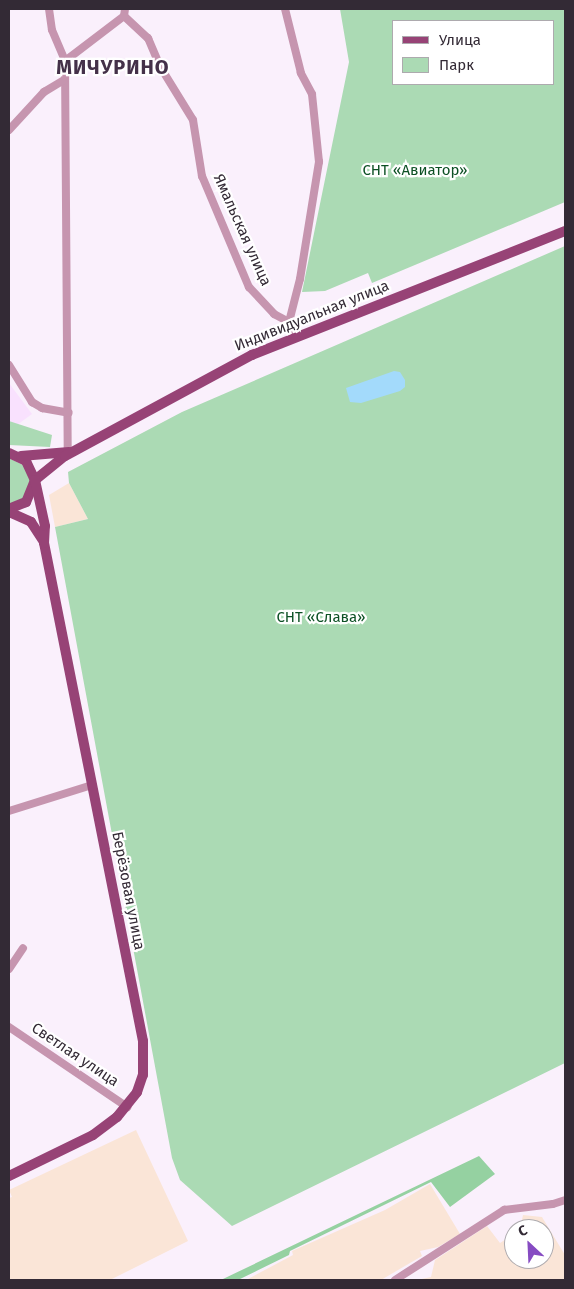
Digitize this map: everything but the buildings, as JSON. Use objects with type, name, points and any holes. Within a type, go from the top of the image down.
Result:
[{"type":"main road","name":"Индивидуальная улица","points":[[35,480],[60,460],[211,376],[295,337],[565,231]]},
{"type":"main road","name":"Индивидуальная улица","points":[[12,454],[80,450]]},
{"type":"main road","name":"Берёзовая улица","points":[[9,1176],[93,1135],[127,1107],[143,1075],[143,1041],[44,543],[45,526],[31,466],[12,454]]},
{"type":"main road","points":[[9,511],[26,502],[35,480]]},
{"type":"main road","name":"Берёзовая улица","points":[[9,511],[31,522],[44,543]]},
{"type":"street","points":[[48,9],[52,30],[64,61],[68,452]]},
{"type":"street","points":[[285,9],[301,73],[312,94],[319,162],[300,279],[289,322],[295,337]]},
{"type":"street","name":"Ямальская улица","points":[[64,61],[124,12],[148,38],[161,68],[193,120],[202,176],[249,287],[274,314],[289,322]]},
{"type":"street","points":[[9,130],[44,92],[64,80]]},
{"type":"street","points":[[9,365],[32,402],[42,408],[68,412]]},
{"type":"street","points":[[9,812],[92,785]]},
{"type":"street","points":[[9,969],[24,948]]},
{"type":"street","name":"Светлая улица","points":[[9,1026],[127,1107]]},
{"type":"street","points":[[395,1280],[504,1210],[553,1204],[565,1200]]},
{"type":"shaded area","points":[[9,383],[32,414],[9,431]]},
{"type":"shaded area","points":[[69,483],[88,519],[55,527],[49,495]]},
{"type":"shaded area","points":[[136,1130],[188,1241],[110,1280],[9,1280],[9,1198],[12,1197],[9,1190]]},
{"type":"shaded area","points":[[430,1184],[460,1234],[438,1247],[420,1251],[422,1256],[381,1280],[246,1280],[293,1255],[292,1251],[385,1210]]},
{"type":"shaded area","points":[[523,1215],[542,1217],[543,1219],[522,1219]]},
{"type":"shaded area","points":[[487,1226],[500,1243],[504,1240],[504,1269],[554,1269],[554,1237],[565,1255],[565,1280],[417,1280],[431,1277],[435,1260]]},
{"type":"green space","name":"СНТ «Авиатор»","points":[[340,9],[565,9],[565,202],[372,283],[368,273],[325,291],[302,292],[349,62]]},
{"type":"green space","name":"СНТ «Слава»","points":[[565,246],[565,1063],[232,1226],[180,1180],[172,1158],[55,527],[88,519],[69,483],[68,472],[182,412]]},
{"type":"green space","points":[[9,421],[52,435],[50,447],[9,445]]},
{"type":"green space","points":[[9,458],[25,466],[31,479],[24,498],[9,505]]},
{"type":"green space","points":[[479,1156],[495,1174],[450,1207],[431,1182],[290,1251],[289,1255],[238,1280],[223,1279]]},
{"type":"water","points":[[394,371],[400,372],[405,380],[405,387],[400,391],[361,403],[350,402],[346,388]]},
{"type":"district","name":"МИЧУРИНО","points":[[113,67]]}]
